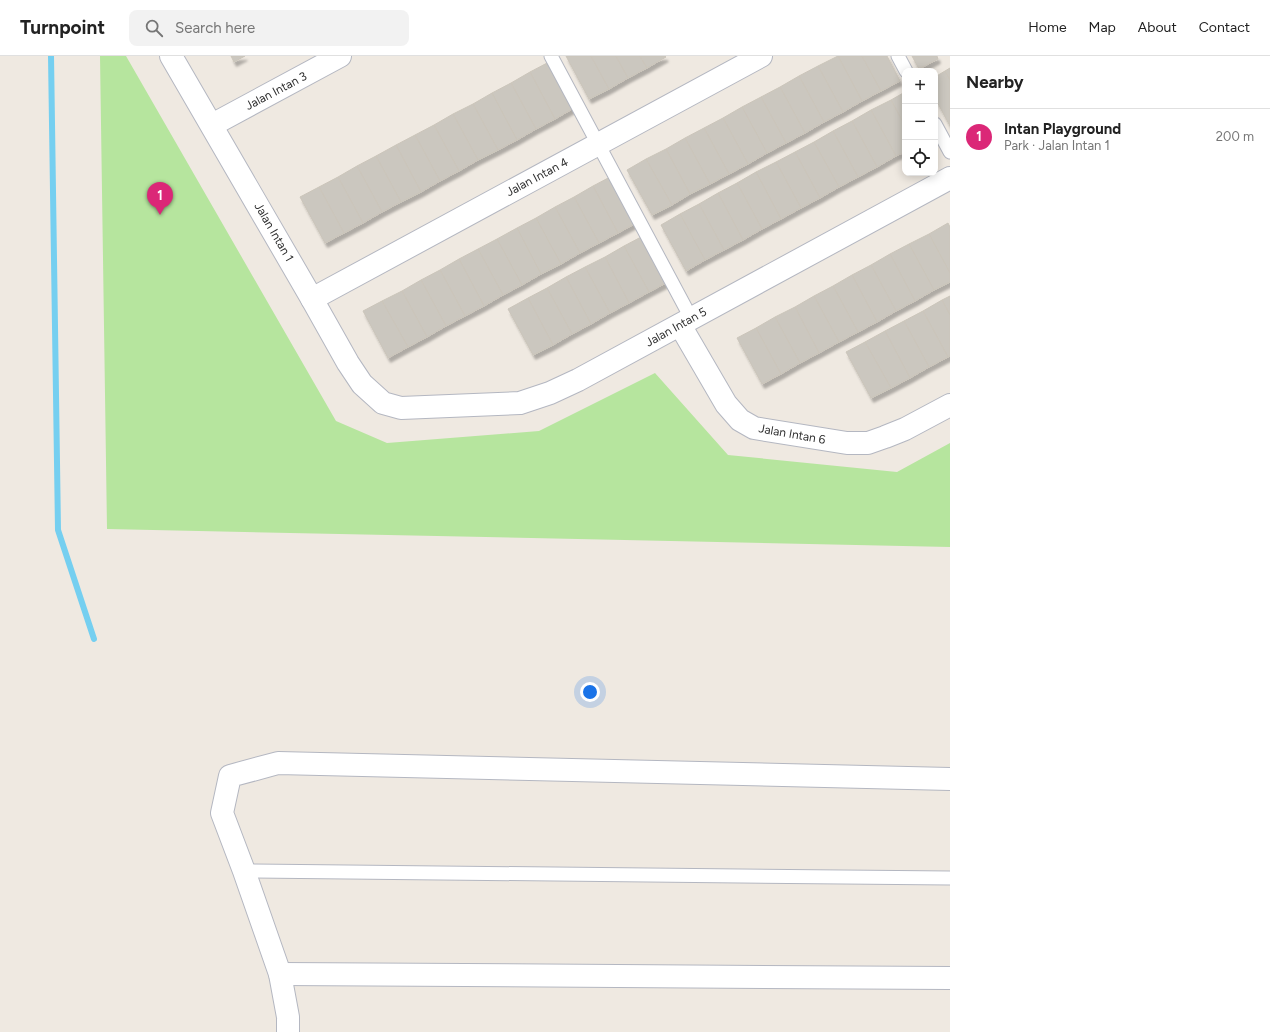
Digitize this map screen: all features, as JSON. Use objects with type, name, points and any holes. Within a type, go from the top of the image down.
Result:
[{"type":"street","name":"Jalan Intan 1","points":[[171,56],[348,363],[362,384],[383,403]]},
{"type":"street","name":"Jalan Intan 3","points":[[212,125],[340,56]]},
{"type":"street","name":"Jalan Intan 4","points":[[312,299],[761,56]]},
{"type":"street","name":"Jalan Intan 5","points":[[383,403],[401,408],[520,403],[550,393],[578,380],[950,178]]},
{"type":"street","name":"Jalan Intan 6","points":[[686,321],[726,404],[740,420],[754,428],[847,443],[868,443],[905,429],[950,405]]},
{"type":"street","points":[[288,1032],[288,1017],[280,974],[222,813],[230,776],[278,763],[950,779]]},
{"type":"street","points":[[280,974],[950,978]]},
{"type":"lane","points":[[551,56],[598,144],[686,321]]},
{"type":"lane","points":[[898,56],[904,68]]},
{"type":"lane","points":[[938,130],[950,152]]},
{"type":"lane","points":[[244,871],[950,878]]},
{"type":"green space","points":[[100,56],[126,56],[336,421],[387,443],[539,431],[655,373],[728,455],[897,472],[950,443],[950,547],[107,529]]},
{"type":"building","points":[[231,56],[245,56],[234,62]]},
{"type":"building","points":[[566,56],[591,56],[609,89],[589,99]]},
{"type":"building","points":[[591,56],[616,56],[628,78],[609,89]]},
{"type":"building","points":[[616,56],[640,56],[647,68],[628,78]]},
{"type":"building","points":[[640,56],[665,56],[666,57],[647,68]]},
{"type":"building","points":[[838,56],[862,56],[881,91],[862,101]]},
{"type":"building","points":[[838,56],[862,101],[843,112],[818,66]]},
{"type":"building","points":[[862,56],[887,56],[900,81],[881,91]]},
{"type":"building","points":[[912,56],[937,56],[938,59],[918,68]]},
{"type":"building","points":[[549,62],[574,108],[555,119],[530,72]]},
{"type":"building","points":[[818,66],[843,112],[824,122],[799,76]]},
{"type":"building","points":[[950,68],[950,80],[945,71]]},
{"type":"building","points":[[945,71],[950,80],[950,126],[938,104],[938,75]]},
{"type":"building","points":[[530,72],[555,119],[536,129],[511,83]]},
{"type":"building","points":[[799,76],[824,122],[805,133],[780,87]]},
{"type":"building","points":[[511,83],[536,129],[517,140],[492,93]]},
{"type":"building","points":[[780,87],[805,133],[786,143],[761,97]]},
{"type":"building","points":[[492,93],[517,140],[498,150],[473,104]]},
{"type":"building","points":[[902,94],[902,120],[891,100]]},
{"type":"building","points":[[761,97],[786,143],[767,153],[742,107]]},
{"type":"building","points":[[891,100],[902,120],[902,153],[896,156],[871,110]]},
{"type":"building","points":[[473,104],[498,150],[478,160],[453,114]]},
{"type":"building","points":[[742,107],[767,153],[748,164],[723,118]]},
{"type":"building","points":[[871,110],[896,156],[877,167],[852,121]]},
{"type":"building","points":[[453,114],[478,160],[459,171],[434,125]]},
{"type":"building","points":[[723,118],[748,164],[729,174],[704,128]]},
{"type":"building","points":[[852,121],[877,167],[858,177],[833,131]]},
{"type":"building","points":[[434,125],[459,171],[440,181],[415,135]]},
{"type":"building","points":[[704,128],[729,174],[710,184],[685,138]]},
{"type":"building","points":[[833,131],[858,177],[839,187],[814,142]]},
{"type":"building","points":[[415,135],[440,181],[421,192],[396,145]]},
{"type":"building","points":[[685,138],[710,184],[690,194],[666,149]]},
{"type":"building","points":[[814,142],[839,187],[820,198],[795,152]]},
{"type":"building","points":[[396,145],[421,192],[401,202],[376,156]]},
{"type":"building","points":[[666,149],[690,194],[672,205],[646,159]]},
{"type":"building","points":[[795,152],[820,198],[801,208],[776,162]]},
{"type":"building","points":[[376,156],[401,202],[382,212],[357,166]]},
{"type":"building","points":[[646,159],[672,205],[652,215],[627,170]]},
{"type":"building","points":[[776,162],[801,208],[781,219],[756,172]]},
{"type":"building","points":[[357,166],[382,212],[363,223],[338,177]]},
{"type":"building","points":[[756,172],[781,219],[762,229],[737,183]]},
{"type":"building","points":[[612,176],[638,222],[618,233],[593,186]]},
{"type":"building","points":[[338,177],[363,223],[344,233],[319,187]]},
{"type":"building","points":[[737,183],[762,229],[743,240],[718,193]]},
{"type":"building","points":[[593,186],[618,233],[599,243],[574,197]]},
{"type":"building","points":[[319,187],[344,233],[325,243],[300,197]]},
{"type":"building","points":[[718,193],[743,240],[724,250],[699,204]]},
{"type":"building","points":[[574,197],[599,243],[580,253],[555,207]]},
{"type":"building","points":[[699,204],[724,250],[705,260],[680,214]]},
{"type":"building","points":[[555,207],[580,253],[561,264],[536,218]]},
{"type":"building","points":[[680,214],[705,260],[686,271],[661,225]]},
{"type":"building","points":[[536,218],[561,264],[541,274],[517,228]]},
{"type":"building","points":[[948,223],[950,227],[950,273],[929,234]]},
{"type":"building","points":[[517,228],[541,274],[522,285],[497,239]]},
{"type":"building","points":[[929,234],[950,273],[950,282],[934,290],[909,244]]},
{"type":"building","points":[[643,236],[668,282],[649,292],[624,246]]},
{"type":"building","points":[[497,239],[522,285],[503,295],[478,249]]},
{"type":"building","points":[[909,244],[934,290],[915,301],[890,254]]},
{"type":"building","points":[[624,246],[649,292],[629,303],[605,257]]},
{"type":"building","points":[[478,249],[503,295],[484,306],[459,259]]},
{"type":"building","points":[[890,254],[915,301],[896,311],[871,265]]},
{"type":"building","points":[[605,257],[629,303],[610,313],[585,267]]},
{"type":"building","points":[[459,259],[484,306],[465,316],[440,270]]},
{"type":"building","points":[[871,265],[896,311],[877,322],[852,275]]},
{"type":"building","points":[[585,267],[610,313],[591,324],[566,277]]},
{"type":"building","points":[[440,270],[465,316],[446,326],[421,280]]},
{"type":"building","points":[[852,275],[877,322],[858,332],[833,286]]},
{"type":"building","points":[[566,277],[591,324],[572,334],[547,288]]},
{"type":"building","points":[[421,280],[446,326],[427,337],[402,291]]},
{"type":"building","points":[[833,286],[858,332],[839,342],[814,296]]},
{"type":"building","points":[[547,288],[572,334],[553,345],[528,298]]},
{"type":"building","points":[[402,291],[427,337],[408,347],[382,301]]},
{"type":"building","points":[[814,296],[839,342],[819,353],[795,307]]},
{"type":"building","points":[[950,296],[950,315],[942,300]]},
{"type":"building","points":[[528,298],[553,345],[533,355],[508,309]]},
{"type":"building","points":[[942,300],[950,315],[950,356],[948,357],[923,311]]},
{"type":"building","points":[[382,301],[408,347],[388,358],[363,311]]},
{"type":"building","points":[[795,307],[819,353],[800,363],[775,317]]},
{"type":"building","points":[[923,311],[948,357],[929,367],[904,321]]},
{"type":"building","points":[[775,317],[800,363],[781,374],[756,328]]},
{"type":"building","points":[[904,321],[929,367],[910,378],[885,331]]},
{"type":"building","points":[[756,328],[781,374],[762,384],[737,338]]},
{"type":"building","points":[[885,331],[910,378],[891,388],[865,342]]},
{"type":"building","points":[[865,342],[891,388],[871,398],[846,352]]},
{"type":"waterway","points":[[51,56],[58,530],[94,639]]},
{"type":"place","name":"Intan Playground","points":[[160,215]]}]
